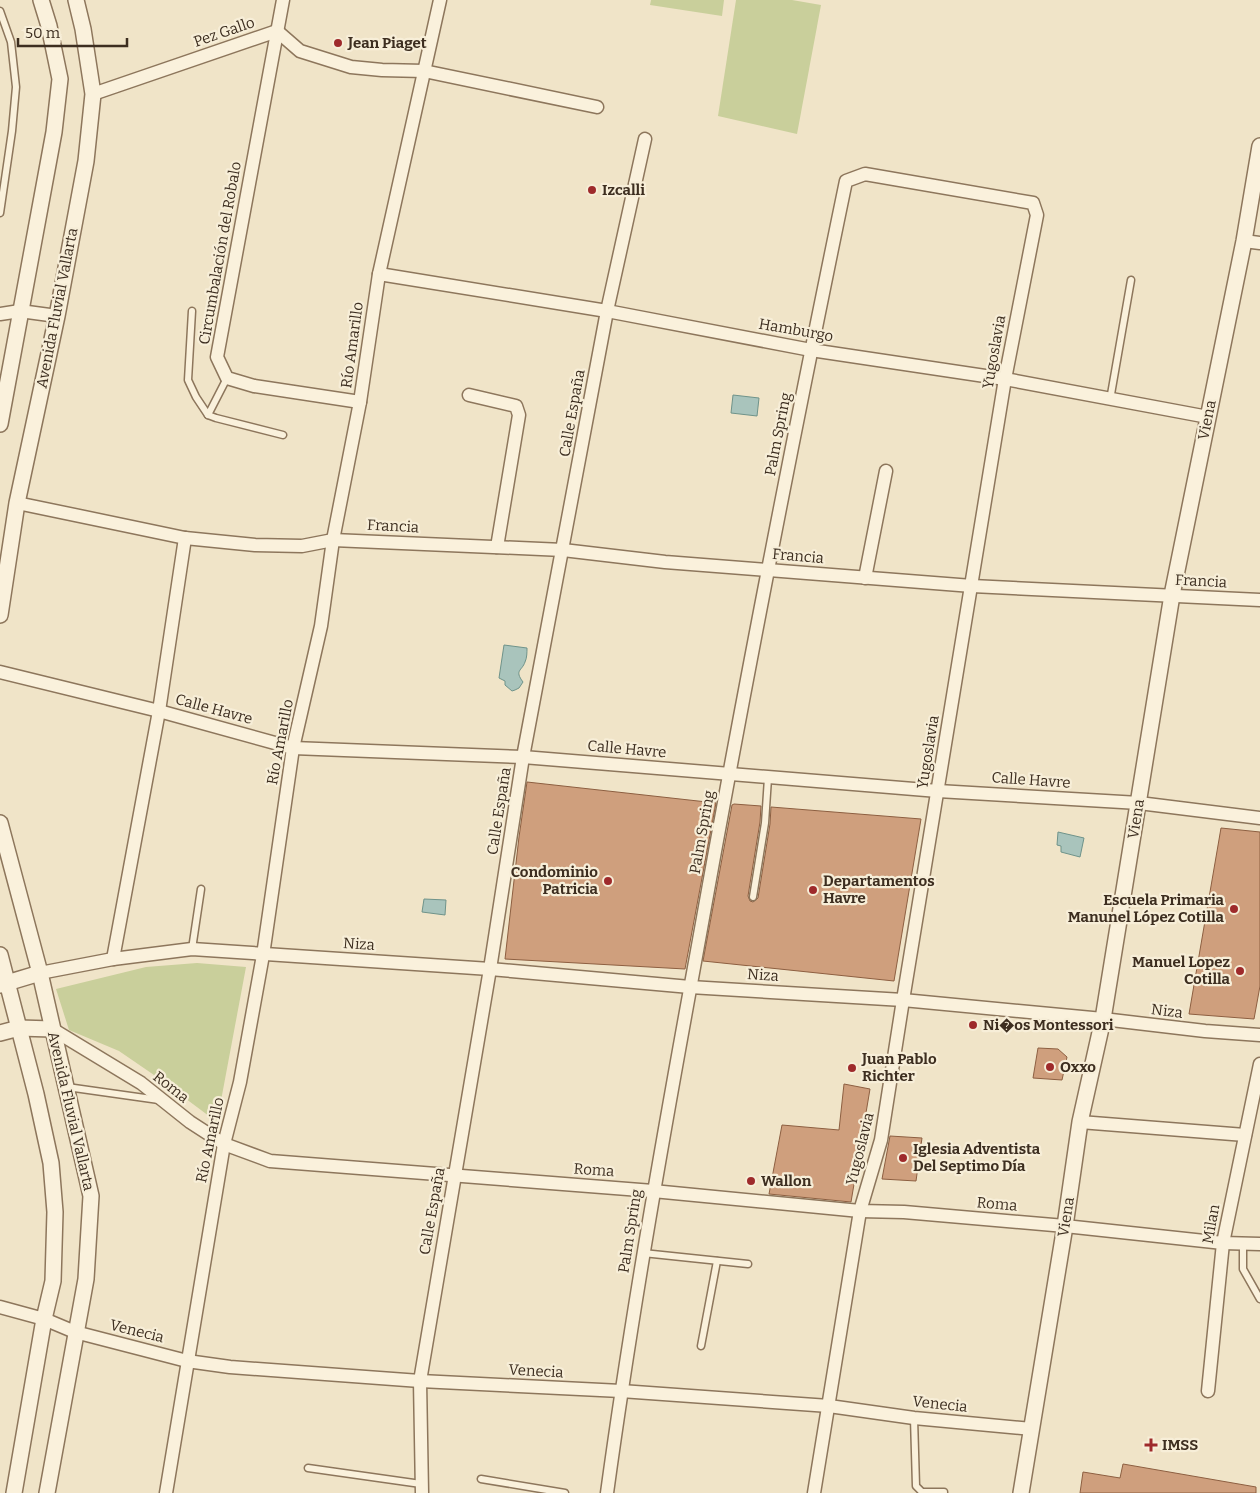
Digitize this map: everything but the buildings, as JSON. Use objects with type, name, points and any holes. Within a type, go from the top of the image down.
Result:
[{"type":"street","points":[[0,424],[54,132],[60,79],[49,26],[41,0]]},
{"type":"street","name":"Avenida Fluvial Vallarta","points":[[0,615],[17,503],[57,316],[86,161],[93,94],[83,29],[76,0]]},
{"type":"street","name":"Circumbalación del Robalo","points":[[227,378],[217,357],[283,0]]},
{"type":"street","name":"Río Amarillo","points":[[166,1493],[224,1144],[240,1082],[264,955],[293,748],[321,626],[333,540],[360,402],[379,274],[440,0]]},
{"type":"street","name":"Pez Gallo","points":[[93,94],[277,31],[300,51],[351,67],[424,71],[597,107]]},
{"type":"street","name":"Calle España","points":[[422,1488],[420,1381],[490,969],[523,757],[607,311],[645,139]]},
{"type":"street","name":"Viena","points":[[1021,1493],[1065,1226],[1080,1122],[1103,1019],[1172,596],[1244,241],[1260,146]]},
{"type":"street","name":"Yugoslavia","points":[[814,1493],[860,1211],[881,1140],[902,1000],[1005,379],[1036,216],[1033,204],[865,174],[846,181]]},
{"type":"street","name":"Palm Spring","points":[[607,1493],[621,1391],[653,1191],[690,986],[768,569],[846,181]]},
{"type":"street","points":[[1244,241],[1260,243]]},
{"type":"street","name":"Hamburgo","points":[[379,274],[607,311],[811,350],[1005,379],[1208,417]]},
{"type":"street","points":[[0,314],[20,311],[57,316]]},
{"type":"street","points":[[227,378],[254,386],[360,402]]},
{"type":"street","points":[[469,394],[516,406],[519,415],[497,547]]},
{"type":"street","points":[[865,578],[886,471]]},
{"type":"street","name":"Francia","points":[[17,503],[185,538],[255,545],[302,546],[333,540],[563,550],[665,562],[972,586],[1260,600]]},
{"type":"street","points":[[113,958],[159,711],[185,538]]},
{"type":"street","name":"Calle Havre","points":[[0,672],[159,711],[293,748],[523,757],[938,791],[1139,803],[1260,818]]},
{"type":"street","name":"Avenida Fluvial Vallarta","points":[[0,822],[40,973],[91,1196],[86,1279],[47,1493]]},
{"type":"street","name":"Niza","points":[[40,973],[113,958],[192,949],[902,1000],[1103,1019],[1205,1031],[1260,1034]]},
{"type":"street","name":"Avenida Fluvial Vallarta","points":[[0,955],[3,984],[19,1028],[51,1163],[55,1212],[53,1281],[44,1319],[14,1493]]},
{"type":"street","points":[[3,984],[40,973]]},
{"type":"street","points":[[0,1033],[19,1028],[52,1029]]},
{"type":"street","name":"Roma","points":[[52,1029],[140,1083],[162,1101],[224,1144],[270,1161],[653,1191],[860,1211],[904,1212],[1065,1226],[1223,1243],[1260,1244]]},
{"type":"street","name":"Milan","points":[[1208,1391],[1223,1243],[1260,1064]]},
{"type":"street","points":[[1080,1122],[1245,1135]]},
{"type":"street","name":"Venecia","points":[[0,1307],[44,1319],[75,1332],[188,1361],[230,1367],[420,1381],[621,1391],[829,1406],[914,1418],[1032,1429]]},
{"type":"lane","points":[[0,11],[12,42],[16,87],[12,131],[0,213]]},
{"type":"lane","points":[[1110,400],[1131,280]]},
{"type":"lane","points":[[192,311],[188,380],[208,415],[283,435]]},
{"type":"lane","points":[[208,415],[227,378]]},
{"type":"lane","points":[[753,897],[765,823],[768,778]]},
{"type":"lane","points":[[192,949],[201,889]]},
{"type":"lane","points":[[67,1087],[162,1101]]},
{"type":"lane","points":[[1243,1243],[1243,1269],[1260,1299]]},
{"type":"lane","points":[[643,1253],[748,1264]]},
{"type":"lane","points":[[701,1346],[717,1261]]},
{"type":"lane","points":[[914,1418],[916,1486],[922,1492],[944,1492]]},
{"type":"lane","points":[[308,1468],[422,1488]]},
{"type":"lane","points":[[481,1479],[565,1493]]},
{"type":"green space","points":[[651,0],[724,0],[722,16],[650,5]]},
{"type":"green space","points":[[736,0],[792,0],[821,5],[797,134],[718,116]]},
{"type":"green space","points":[[197,963],[246,967],[217,1122],[119,1051],[69,1030],[56,989],[146,967]]},
{"type":"water","points":[[733,395],[759,398],[757,416],[731,413]]},
{"type":"water","points":[[504,645],[527,648],[526,660],[519,673],[523,682],[519,688],[512,691],[505,685],[505,681],[499,678]]},
{"type":"water","points":[[1058,832],[1084,838],[1080,857],[1061,852],[1061,846],[1057,845]]},
{"type":"water","points":[[424,899],[446,900],[445,915],[422,912]]},
{"type":"place","name":"Jean Piaget","points":[[338,43]]},
{"type":"place","name":"Izcalli","points":[[592,190]]},
{"type":"place","name":"Condominio Patricia","points":[[608,881]]},
{"type":"place","name":"Departamentos Havre","points":[[813,890]]},
{"type":"place","name":"Escuela Primaria Manunel López Cotilla","points":[[1234,909]]},
{"type":"place","name":"Manuel Lopez Cotilla","points":[[1240,971]]},
{"type":"place","name":"Ni�os Montessori","points":[[973,1025]]},
{"type":"place","name":"Oxxo","points":[[1050,1067]]},
{"type":"place","name":"Juan Pablo Richter","points":[[852,1068]]},
{"type":"place","name":"Iglesia Adventista Del Septimo Día","points":[[903,1158]]},
{"type":"place","name":"Wallon","points":[[751,1181]]},
{"type":"place","name":"IMSS","points":[[1151,1445]]}]
